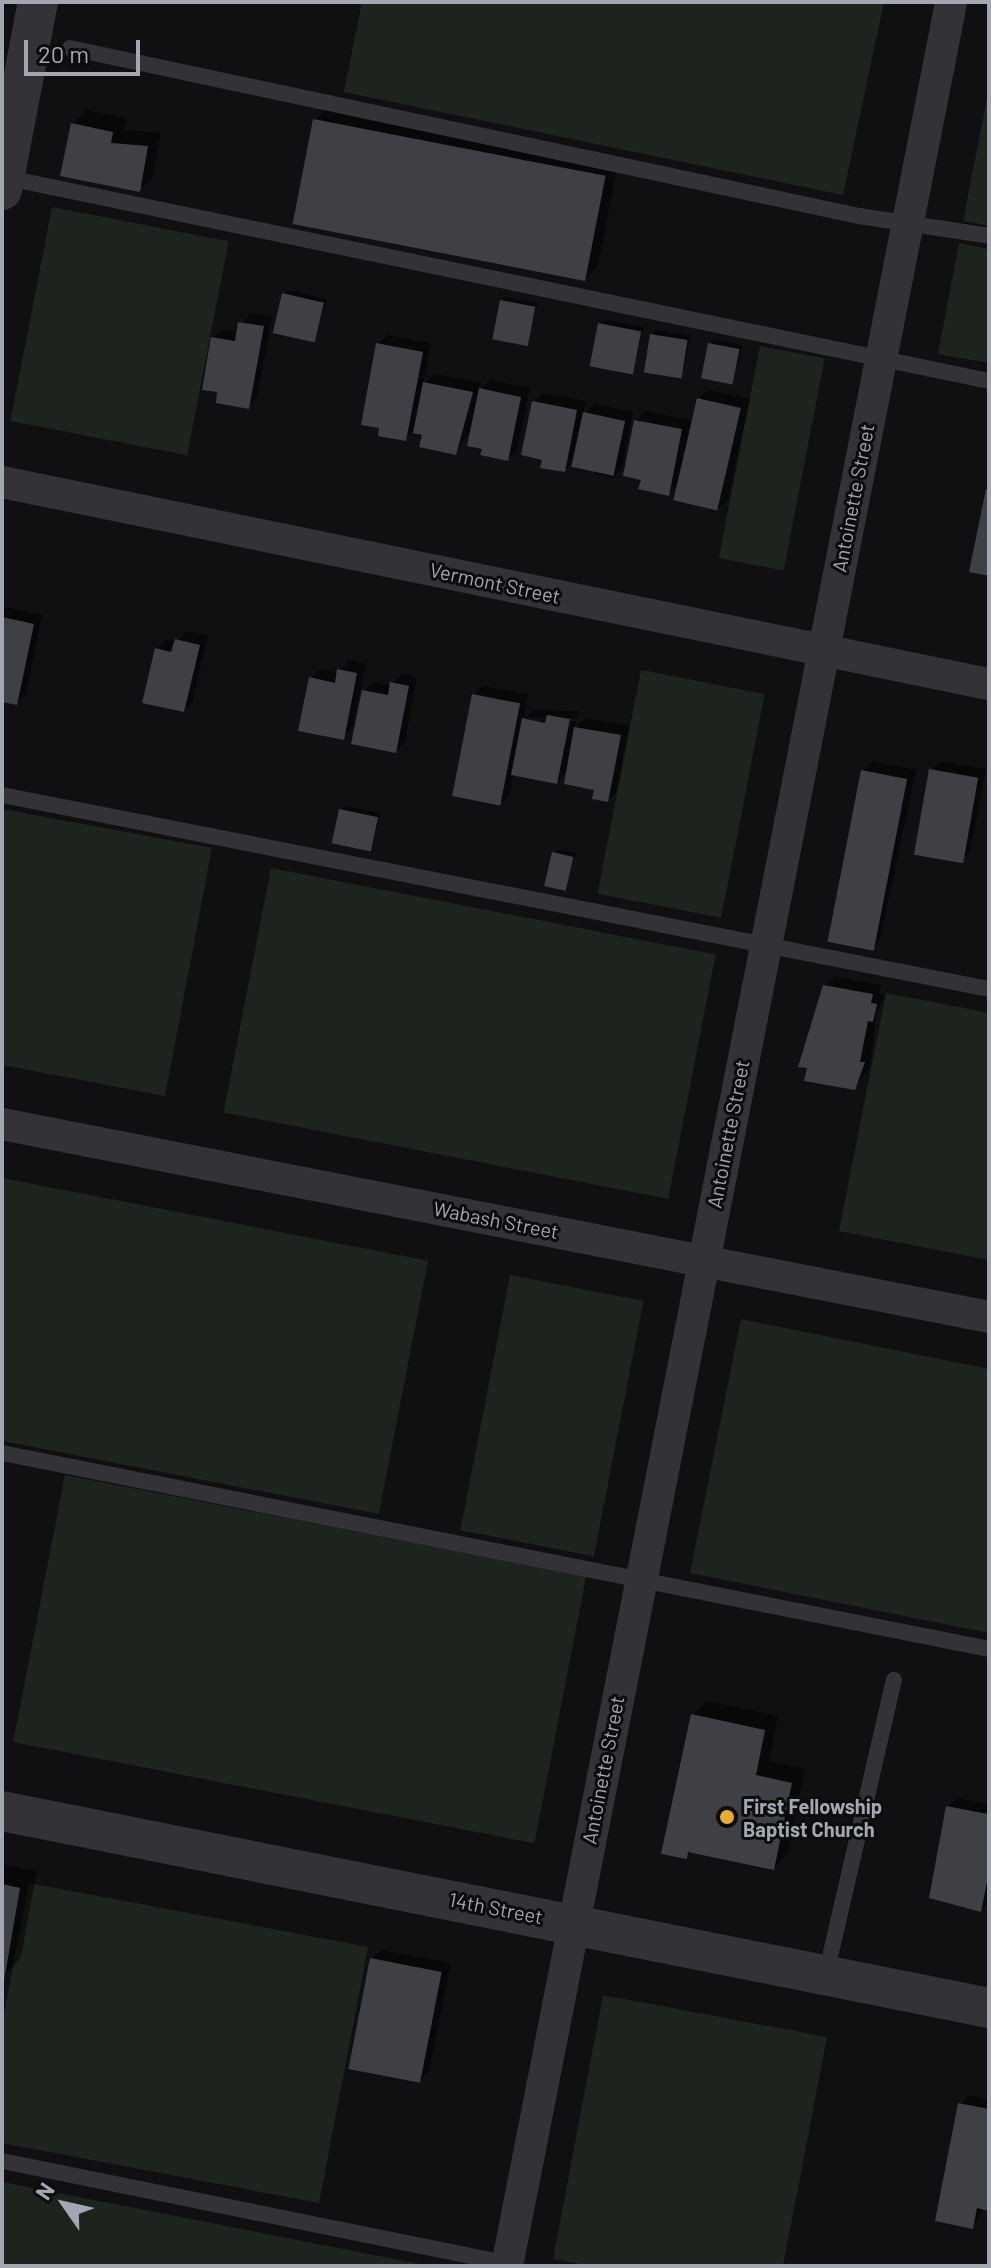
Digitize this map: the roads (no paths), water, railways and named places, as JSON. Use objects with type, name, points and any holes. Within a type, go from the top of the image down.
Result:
[{"type":"street","points":[[3,181],[38,2]]},
{"type":"street","name":"Antoinette Street","points":[[512,2265],[573,1923],[951,2]]},
{"type":"street","name":"Vermont Street","points":[[2,482],[989,684]]},
{"type":"street","name":"Wabash Street","points":[[2,1124],[989,1317]]},
{"type":"street","name":"14th Street","points":[[2,1811],[989,2008]]},
{"type":"lane","points":[[70,48],[859,216],[989,236]]},
{"type":"lane","points":[[3,181],[989,381]]},
{"type":"lane","points":[[2,795],[989,989]]},
{"type":"lane","points":[[2,1453],[989,1649]]},
{"type":"lane","points":[[826,1974],[894,1680]]},
{"type":"lane","points":[[2,2161],[512,2265]]},
{"type":"place","name":"First Fellowship Baptist Church","points":[[727,1817]]}]
